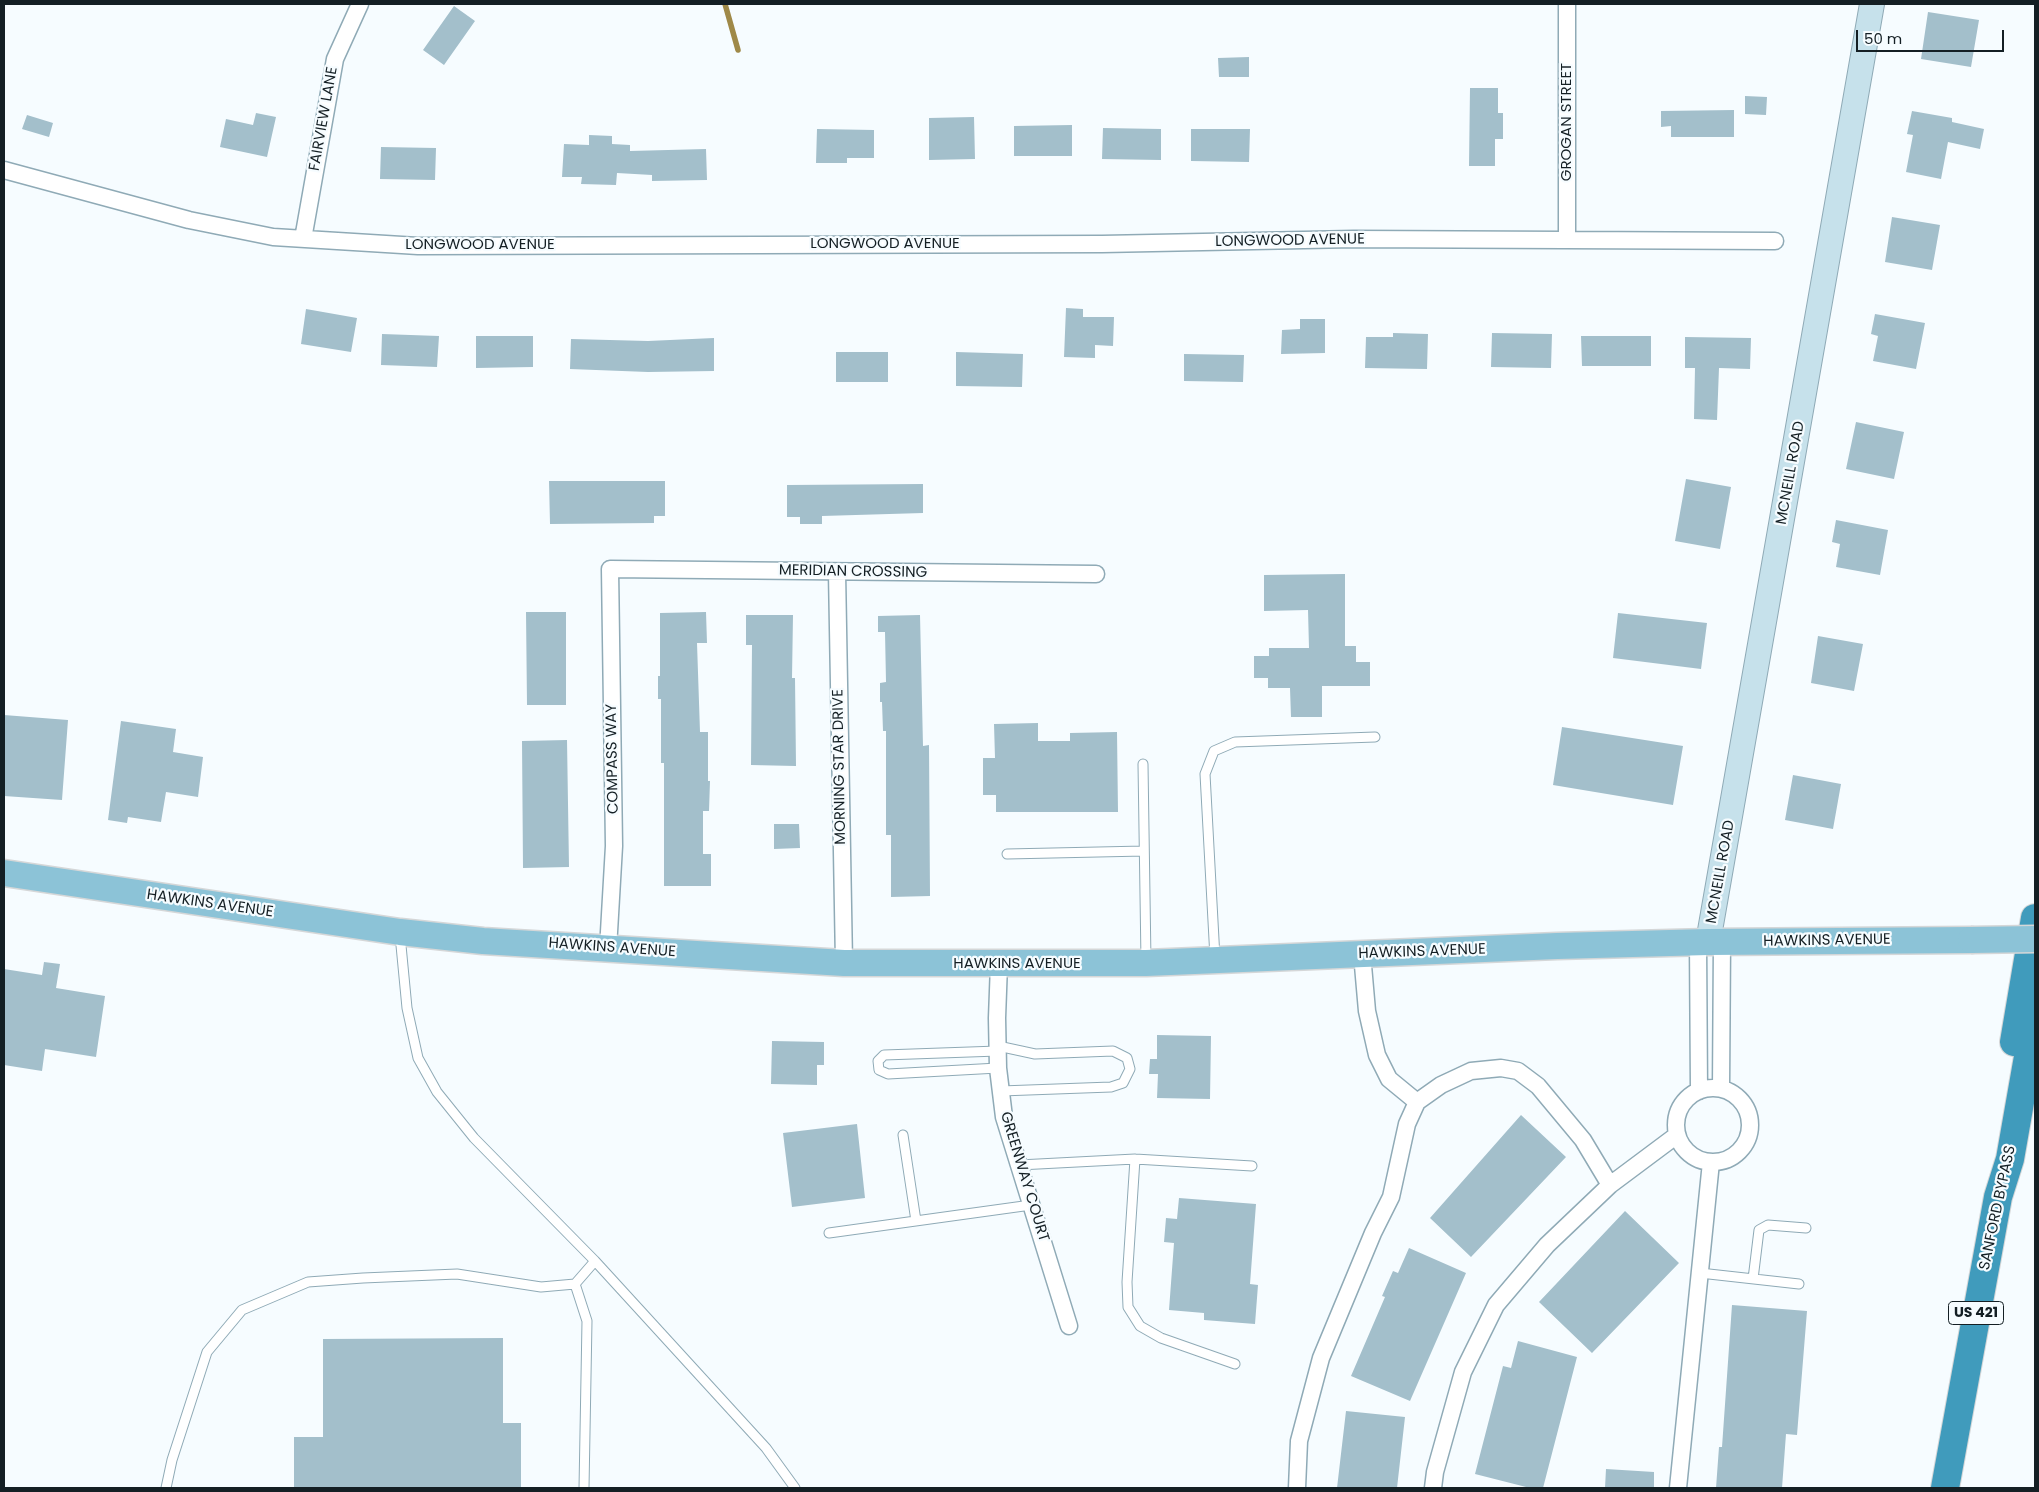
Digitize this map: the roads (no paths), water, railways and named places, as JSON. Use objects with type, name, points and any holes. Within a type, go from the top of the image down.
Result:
[{"type":"highway","points":[[1998,1197],[1996,1150],[2035,918]]},
{"type":"highway","name":"SANFORD BYPASS","points":[[1945,1488],[1998,1197],[2010,1160],[2035,1017]]},
{"type":"main road","name":"HAWKINS AVENUE","points":[[4,873],[400,932],[483,941],[526,942],[608,949],[844,963],[1146,963],[1557,946],[1709,942],[2035,939]]},
{"type":"street","name":"FAIRVIEW LANE","points":[[303,239],[335,59],[360,4]]},
{"type":"street","name":"GROGAN STREET","points":[[1567,4],[1567,240]]},
{"type":"street","name":"MCNEILL ROAD","points":[[1709,942],[1872,4]]},
{"type":"street","name":"LONGWOOD AVENUE","points":[[4,170],[188,220],[273,237],[418,246],[1102,244],[1354,240],[1774,241]]},
{"type":"street","name":"MERIDIAN CROSSING","points":[[610,569],[1096,574]]},
{"type":"street","name":"COMPASS WAY","points":[[608,949],[614,846],[610,569]]},
{"type":"street","name":"MORNING STAR DRIVE","points":[[837,572],[844,963]]},
{"type":"street","points":[[1709,942],[1721,1088]]},
{"type":"street","points":[[1698,1091],[1709,942]]},
{"type":"street","points":[[1362,954],[1367,1011],[1376,1055],[1389,1079],[1417,1102]]},
{"type":"street","name":"GREENWAY COURT","points":[[999,964],[998,1068],[1004,1117],[1069,1326]]},
{"type":"street","points":[[1297,1488],[1299,1441],[1321,1358],[1373,1233],[1391,1197],[1407,1124],[1417,1102],[1441,1085],[1472,1071],[1500,1068],[1518,1071],[1538,1086],[1583,1140],[1610,1184]]},
{"type":"street","points":[[1709,1088],[1721,1088],[1742,1101],[1748,1111],[1750,1122],[1749,1134],[1737,1153],[1728,1159],[1711,1162],[1704,1161],[1692,1156],[1682,1147],[1677,1135],[1676,1122],[1679,1110],[1686,1099],[1698,1091],[1709,1088]]},
{"type":"street","points":[[1432,1488],[1463,1372],[1496,1305],[1548,1244],[1610,1184],[1677,1135]]},
{"type":"street","points":[[1678,1488],[1711,1162]]},
{"type":"lane","points":[[1215,961],[1205,774],[1214,751],[1235,742],[1375,737]]},
{"type":"lane","points":[[1143,764],[1146,963]]},
{"type":"lane","points":[[1007,854],[1144,851]]},
{"type":"lane","points":[[400,932],[407,1008],[418,1058],[437,1092],[474,1138],[595,1261],[766,1448],[795,1488]]},
{"type":"lane","points":[[998,1068],[888,1074],[879,1070],[878,1061],[884,1055],[998,1049],[1035,1054],[1113,1051],[1127,1058],[1130,1069],[1123,1083],[1111,1087],[1001,1091]]},
{"type":"lane","points":[[903,1135],[916,1221]]},
{"type":"lane","points":[[1019,1165],[1134,1159],[1252,1166]]},
{"type":"lane","points":[[1134,1159],[1127,1282],[1128,1307],[1140,1326],[1161,1338],[1235,1364]]},
{"type":"lane","points":[[829,1233],[1031,1205]]},
{"type":"lane","points":[[1753,1279],[1759,1230],[1768,1224],[1806,1228]]},
{"type":"lane","points":[[166,1488],[172,1460],[207,1352],[242,1310],[308,1282],[457,1274],[541,1287],[575,1284],[595,1261]]},
{"type":"lane","points":[[1700,1273],[1799,1284]]},
{"type":"lane","points":[[575,1284],[588,1321],[584,1488]]},
{"type":"waterway","points":[[725,4],[738,50]]}]
